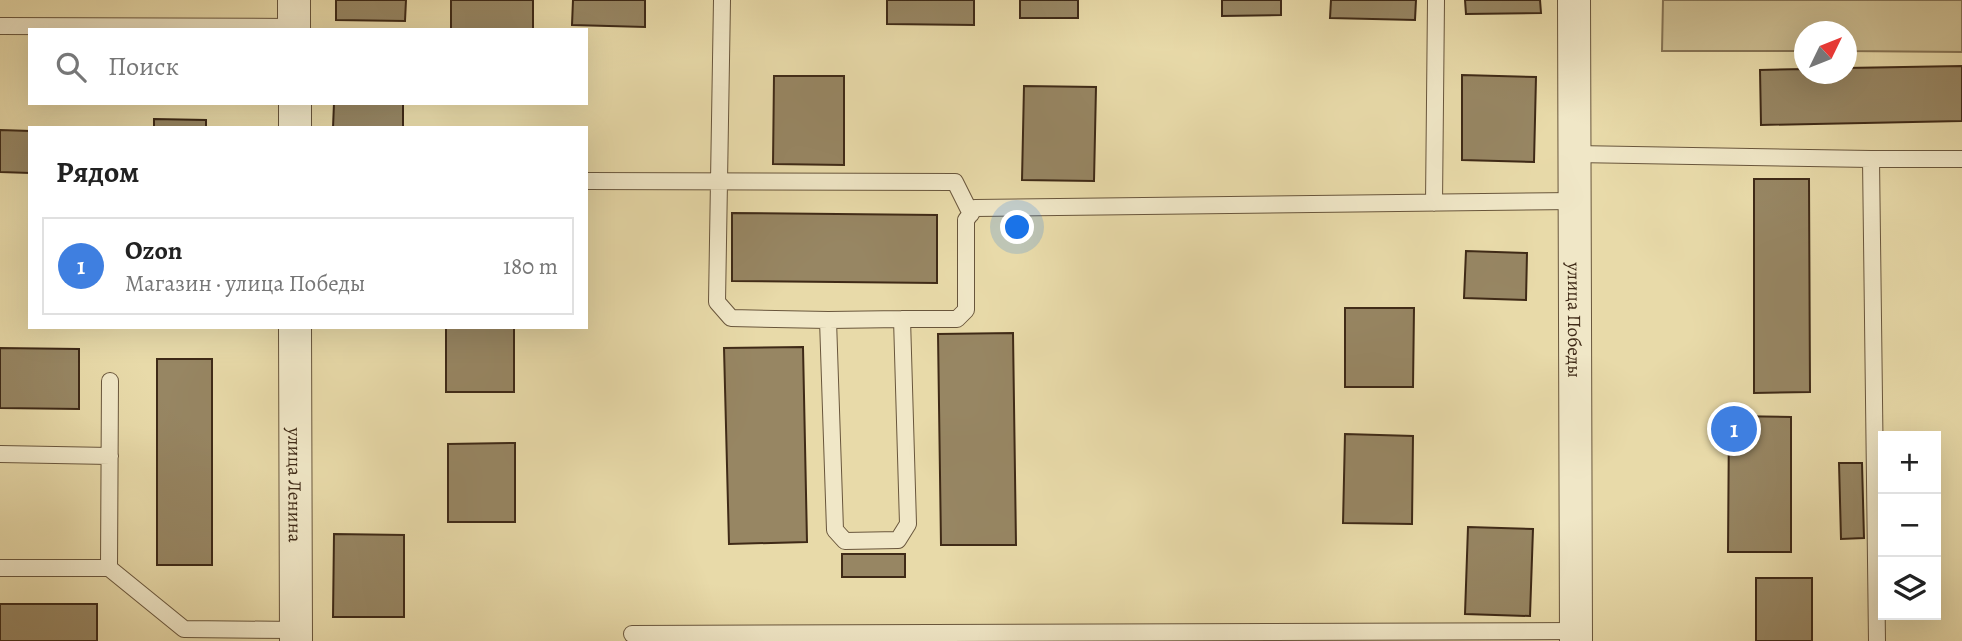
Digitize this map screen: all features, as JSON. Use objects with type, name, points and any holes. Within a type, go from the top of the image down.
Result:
[{"type":"street","name":"улица Победы","points":[[1574,0],[1576,636]]},
{"type":"street","points":[[295,105],[295,126]]},
{"type":"street","name":"улица Ленина","points":[[295,329],[296,635]]},
{"type":"lane","points":[[722,0],[717,302],[731,318],[957,319],[966,310],[966,220],[975,208],[1575,201]]},
{"type":"lane","points":[[1434,203],[1436,0]]},
{"type":"lane","points":[[0,26],[294,19]]},
{"type":"lane","points":[[1574,153],[1962,159]]},
{"type":"lane","points":[[1871,159],[1877,641]]},
{"type":"lane","points":[[588,181],[955,182],[971,214]]},
{"type":"lane","points":[[828,320],[835,530],[845,541],[898,540],[908,524],[902,319]]},
{"type":"lane","points":[[109,568],[110,381]]},
{"type":"lane","points":[[0,454],[110,456]]},
{"type":"lane","points":[[0,568],[109,568],[184,629],[296,635]]},
{"type":"lane","points":[[632,634],[1576,636]]},
{"type":"shaded area","points":[[1663,0],[1962,0],[1962,52],[1857,51],[1857,21],[1794,21],[1794,51],[1662,51]]},
{"type":"building","points":[[336,0],[406,0],[405,21],[336,20]]},
{"type":"building","points":[[451,0],[533,0],[533,28],[451,28]]},
{"type":"building","points":[[573,0],[645,0],[645,27],[572,25]]},
{"type":"building","points":[[887,0],[974,0],[974,25],[887,24]]},
{"type":"building","points":[[1020,0],[1078,0],[1078,18],[1020,18]]},
{"type":"building","points":[[1222,0],[1281,0],[1281,15],[1222,16]]},
{"type":"building","points":[[1331,0],[1416,0],[1415,20],[1330,18]]},
{"type":"building","points":[[1465,0],[1540,0],[1541,13],[1466,14]]},
{"type":"building","points":[[1962,66],[1962,121],[1761,125],[1760,70],[1794,69],[1794,84],[1857,84],[1857,68]]},
{"type":"building","points":[[1462,75],[1536,77],[1534,162],[1462,160]]},
{"type":"building","points":[[774,76],[844,76],[844,165],[773,164]]},
{"type":"building","points":[[1024,86],[1096,87],[1094,181],[1022,180]]},
{"type":"building","points":[[334,105],[403,105],[403,126],[333,126]]},
{"type":"building","points":[[154,119],[206,120],[206,126],[154,126]]},
{"type":"building","points":[[0,130],[28,131],[28,173],[0,172]]},
{"type":"building","points":[[1754,179],[1809,179],[1810,392],[1754,393]]},
{"type":"building","points":[[732,213],[937,215],[937,283],[732,281]]},
{"type":"building","points":[[1466,251],[1527,253],[1526,300],[1464,298]]},
{"type":"building","points":[[1345,308],[1414,308],[1413,387],[1345,387]]},
{"type":"building","points":[[446,329],[514,329],[514,392],[446,392]]},
{"type":"building","points":[[1013,333],[1016,545],[941,545],[938,334]]},
{"type":"building","points":[[803,347],[807,542],[729,544],[724,348]]},
{"type":"building","points":[[0,348],[79,349],[79,409],[0,408]]},
{"type":"building","points":[[157,359],[212,359],[212,565],[157,565]]},
{"type":"building","points":[[1729,416],[1791,417],[1791,552],[1728,552]]},
{"type":"building","points":[[1345,434],[1413,436],[1412,524],[1343,523]]},
{"type":"building","points":[[515,443],[515,522],[448,522],[448,444]]},
{"type":"building","points":[[1839,463],[1862,463],[1864,538],[1841,539]]},
{"type":"building","points":[[1468,527],[1533,529],[1530,616],[1465,614]]},
{"type":"building","points":[[334,534],[404,535],[404,617],[333,617]]},
{"type":"building","points":[[842,554],[905,554],[905,577],[842,577]]},
{"type":"building","points":[[1756,578],[1812,578],[1812,641],[1756,641]]},
{"type":"building","points":[[0,604],[97,604],[97,641],[0,641]]},
{"type":"place","name":"Ozon","points":[[1734,429]]}]
